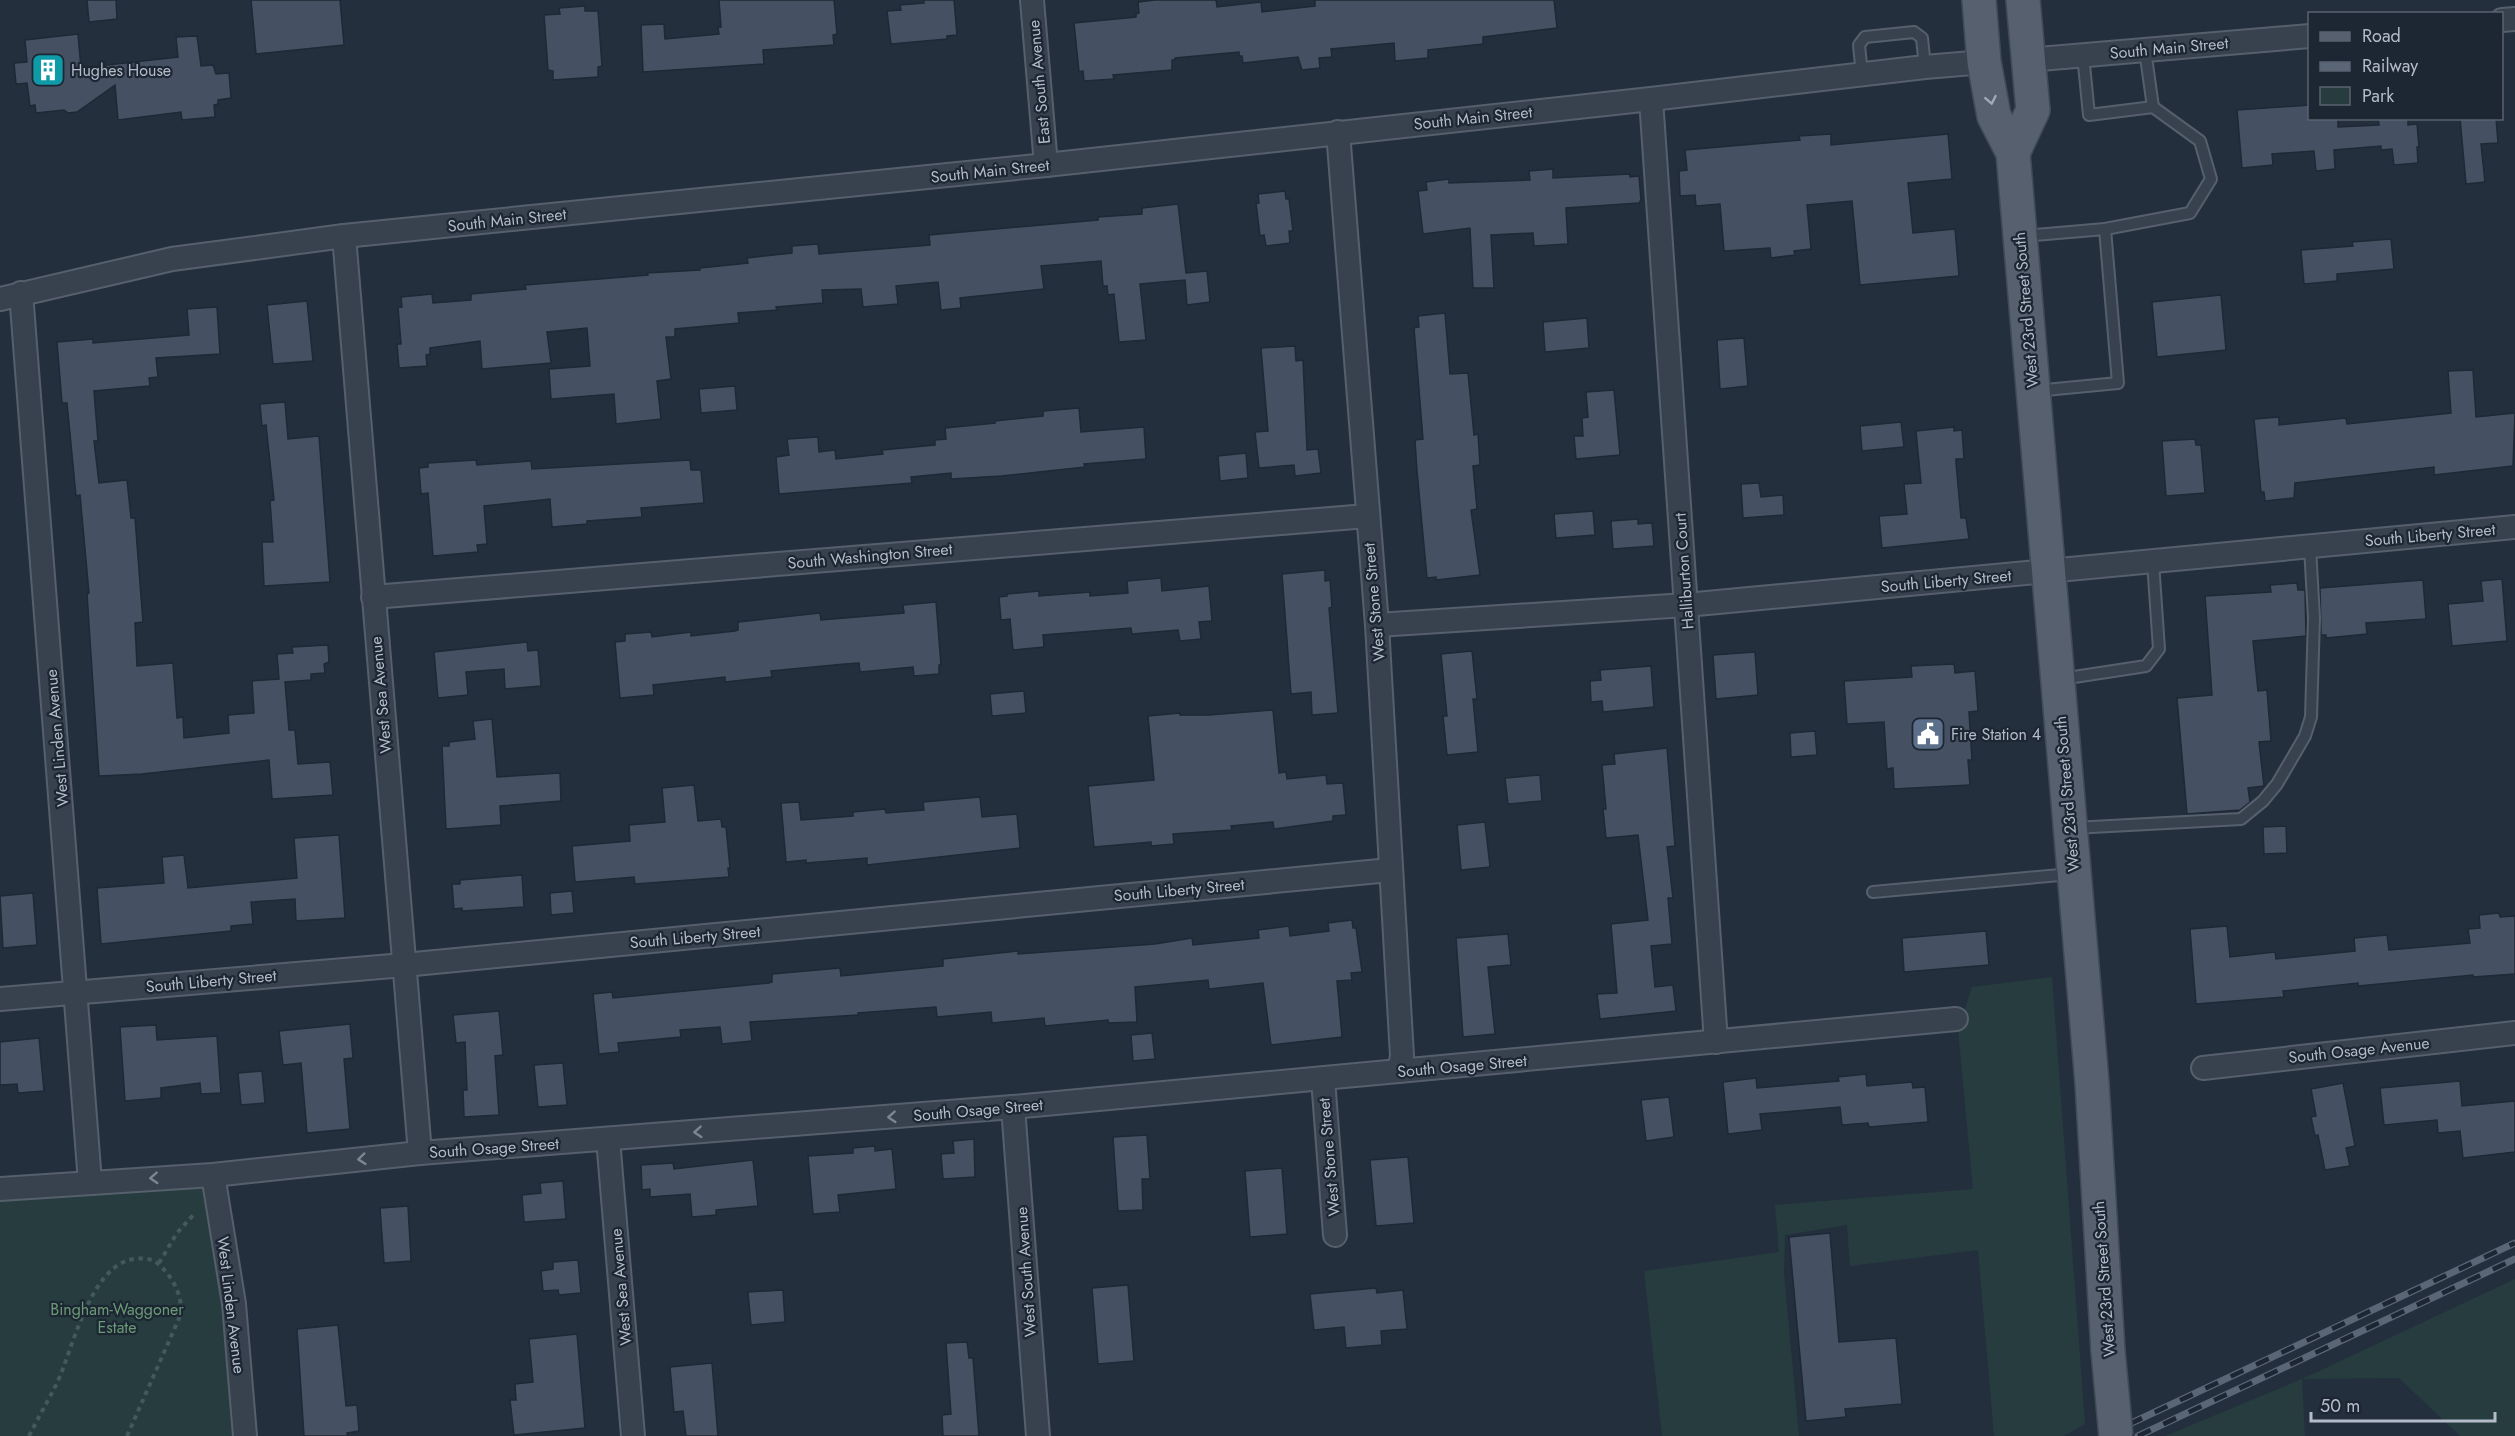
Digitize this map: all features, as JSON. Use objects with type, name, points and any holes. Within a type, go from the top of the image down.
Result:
[{"type":"main road","points":[[1979,0],[1984,62],[1995,116],[2013,153]]},
{"type":"main road","points":[[2013,153],[2033,110],[2023,0]]},
{"type":"main road","name":"West 23rd Street South","points":[[2013,153],[2092,1083],[2108,1351],[2116,1436]]},
{"type":"street","name":"East South Avenue","points":[[1032,0],[1046,165]]},
{"type":"street","name":"South Main Street","points":[[2028,60],[2308,36]]},
{"type":"street","name":"South Main Street","points":[[11,296],[172,259],[344,236],[1046,165],[1984,62]]},
{"type":"street","name":"Halliburton Court","points":[[1651,99],[1716,1042]]},
{"type":"street","name":"West Stone Street","points":[[1338,132],[1377,625],[1402,1056],[1399,1071]]},
{"type":"street","name":"West Sea Avenue","points":[[344,236],[420,1154]]},
{"type":"street","name":"West Linden Avenue","points":[[11,296],[77,992],[90,1182]]},
{"type":"street","name":"South Washington Street","points":[[373,597],[1367,516]]},
{"type":"street","name":"South Liberty Street","points":[[1377,625],[1686,605],[2515,527]]},
{"type":"street","name":"South Liberty Street","points":[[0,999],[404,965],[1390,870]]},
{"type":"street","name":"South Osage Street","points":[[0,1189],[90,1182],[214,1182],[420,1154],[1013,1107],[1956,1019]]},
{"type":"street","name":"South Osage Avenue","points":[[2203,1068],[2515,1033]]},
{"type":"street","name":"West Stone Street","points":[[1323,1079],[1335,1235]]},
{"type":"street","name":"West South Avenue","points":[[1013,1107],[1038,1436]]},
{"type":"street","name":"West Sea Avenue","points":[[608,1139],[633,1436]]},
{"type":"street","name":"West Linden Avenue","points":[[214,1182],[234,1304],[245,1436]]},
{"type":"lane","points":[[1862,75],[1858,45],[1865,37],[1914,32],[1922,38],[1925,67]]},
{"type":"lane","points":[[2145,50],[2153,107]]},
{"type":"lane","points":[[2020,236],[2105,229],[2190,213],[2211,179],[2200,141],[2153,107],[2089,115],[2083,55]]},
{"type":"lane","points":[[2033,391],[2118,383],[2105,229]]},
{"type":"lane","points":[[2070,828],[2241,819],[2263,801],[2277,784],[2306,736],[2311,717],[2314,618],[2310,547]]},
{"type":"lane","points":[[2057,680],[2146,666],[2158,650],[2153,562]]},
{"type":"lane","points":[[1873,891],[2074,874]]},
{"type":"path","points":[[159,1263],[177,1233],[214,1182]]},
{"type":"path","points":[[29,1436],[57,1382],[101,1280],[117,1266],[129,1260],[146,1257],[159,1263],[173,1281],[182,1305],[181,1314],[127,1436]]},
{"type":"green space","points":[[2052,977],[2085,1424],[2064,1436],[1994,1436],[1978,1250],[1850,1266],[1847,1225],[1785,1235],[1784,1274],[1799,1436],[1662,1436],[1644,1271],[1779,1252],[1775,1205],[1973,1189],[1958,1030],[1972,987]]},
{"type":"green space","name":"Bingham-Waggoner Estate","points":[[213,1175],[245,1436],[0,1436],[0,1191]]},
{"type":"green space","points":[[2515,1279],[2515,1436],[2460,1436],[2399,1378],[2302,1379]]},
{"type":"green space","points":[[2302,1379],[2305,1436],[2165,1436]]},
{"type":"building","points":[[87,0],[116,0],[117,19],[89,22]]},
{"type":"building","points":[[251,0],[340,0],[344,45],[256,54]]},
{"type":"building","points":[[719,0],[834,0],[837,34],[833,35],[834,45],[763,50],[764,64],[643,72],[641,25],[664,24],[665,39],[719,34],[718,27],[721,27]]},
{"type":"building","points":[[924,0],[954,0],[957,35],[947,36],[947,39],[891,44],[887,11],[901,10],[900,5],[924,3]]},
{"type":"building","points":[[1216,0],[1217,7],[1261,2],[1262,12],[1315,6],[1315,0],[1554,0],[1557,28],[1483,37],[1483,44],[1428,50],[1428,58],[1395,61],[1394,43],[1331,49],[1332,57],[1319,58],[1320,68],[1302,70],[1298,57],[1243,63],[1239,52],[1175,58],[1172,60],[1172,70],[1113,75],[1114,79],[1084,81],[1083,71],[1079,72],[1074,23],[1136,17],[1139,13],[1138,2]]},
{"type":"building","points":[[585,6],[585,11],[598,11],[602,66],[598,67],[598,77],[553,80],[553,71],[548,70],[544,15],[560,14],[559,8]]},
{"type":"building","points":[[78,34],[81,68],[178,57],[176,37],[197,36],[201,66],[213,65],[216,74],[229,73],[231,98],[218,100],[218,104],[214,105],[215,117],[182,120],[181,112],[118,120],[115,85],[77,112],[68,113],[64,110],[36,113],[35,105],[30,106],[27,83],[16,84],[14,63],[27,62],[25,40]]},
{"type":"building","points":[[2308,105],[2308,120],[2338,120],[2338,127],[2379,125],[2378,120],[2408,120],[2408,125],[2417,124],[2418,163],[2394,165],[2392,149],[2381,150],[2381,146],[2334,150],[2335,169],[2316,171],[2314,151],[2272,154],[2273,165],[2242,168],[2237,110]]},
{"type":"building","points":[[2460,120],[2496,120],[2498,143],[2481,144],[2485,182],[2466,184]]},
{"type":"building","points":[[1831,134],[1831,145],[1948,134],[1952,179],[1908,183],[1913,233],[1955,229],[1959,276],[1860,285],[1852,201],[1807,205],[1811,249],[1794,251],[1795,255],[1771,258],[1770,248],[1724,251],[1720,204],[1696,206],[1695,195],[1680,196],[1679,171],[1687,170],[1685,150],[1800,140],[1799,136]]},
{"type":"building","points":[[1553,169],[1553,178],[1630,174],[1630,177],[1639,176],[1641,200],[1639,203],[1566,208],[1568,244],[1534,246],[1533,233],[1491,235],[1494,288],[1473,288],[1470,228],[1423,234],[1418,191],[1427,190],[1426,182],[1449,179],[1449,183],[1530,180],[1529,171]]},
{"type":"building","points":[[1285,191],[1286,199],[1289,199],[1293,231],[1289,231],[1290,243],[1266,246],[1264,235],[1260,236],[1256,203],[1259,203],[1258,194]]},
{"type":"building","points":[[1178,204],[1186,273],[1207,271],[1210,302],[1187,305],[1185,280],[1140,284],[1146,340],[1119,342],[1114,294],[1108,295],[1107,286],[1103,286],[1101,261],[1041,266],[1044,289],[960,298],[961,308],[941,310],[938,282],[896,286],[898,304],[863,307],[861,289],[822,290],[823,303],[738,313],[739,323],[675,329],[675,337],[666,337],[671,379],[657,381],[661,419],[616,424],[614,394],[551,399],[549,369],[590,366],[587,328],[547,332],[551,363],[482,369],[480,341],[430,348],[430,354],[426,355],[427,366],[399,368],[397,344],[401,344],[398,307],[402,307],[401,297],[432,294],[433,303],[471,300],[471,294],[526,289],[525,285],[700,270],[700,268],[748,263],[747,258],[792,253],[792,246],[818,244],[819,254],[930,245],[929,235],[1098,220],[1098,217],[1142,214],[1142,208]]},
{"type":"building","points":[[2391,239],[2394,269],[2337,274],[2337,281],[2304,284],[2301,250],[2353,246],[2352,242]]},
{"type":"building","points":[[2221,295],[2226,350],[2157,357],[2152,302]]},
{"type":"building","points":[[307,301],[313,361],[273,364],[267,305]]},
{"type":"building","points":[[217,307],[220,354],[156,358],[158,377],[149,378],[150,386],[94,391],[98,441],[94,441],[99,483],[127,480],[131,518],[135,518],[143,622],[135,623],[137,666],[173,663],[177,718],[183,717],[184,738],[229,733],[228,715],[254,713],[252,681],[279,679],[277,654],[293,653],[292,647],[328,645],[329,662],[324,664],[325,673],[311,674],[311,680],[285,682],[289,730],[295,730],[298,764],[330,762],[333,795],[272,799],[269,760],[142,774],[99,776],[87,594],[89,593],[80,495],[76,496],[67,403],[62,403],[57,342],[93,339],[93,343],[189,335],[187,309]]},
{"type":"building","points":[[1445,313],[1450,374],[1468,373],[1474,435],[1478,434],[1480,465],[1473,466],[1477,509],[1471,510],[1480,575],[1436,580],[1436,577],[1427,578],[1417,471],[1415,440],[1423,439],[1414,328],[1419,327],[1418,316]]},
{"type":"building","points":[[1587,318],[1589,348],[1545,352],[1543,322]]},
{"type":"building","points":[[1744,338],[1748,386],[1720,389],[1717,340]]},
{"type":"building","points":[[1295,346],[1296,361],[1303,360],[1307,450],[1318,449],[1321,473],[1295,476],[1294,465],[1259,468],[1255,432],[1268,431],[1261,348]]},
{"type":"building","points":[[2473,370],[2476,417],[2515,413],[2513,466],[2434,475],[2434,467],[2295,483],[2294,498],[2265,501],[2264,492],[2261,492],[2254,419],[2279,417],[2279,425],[2346,418],[2347,424],[2451,413],[2448,371]]},
{"type":"building","points":[[735,386],[737,410],[701,413],[699,389]]},
{"type":"building","points":[[1614,390],[1620,455],[1576,459],[1574,436],[1583,436],[1582,418],[1588,417],[1586,392]]},
{"type":"building","points":[[285,402],[288,439],[319,436],[330,582],[264,586],[262,542],[273,542],[270,501],[274,500],[266,425],[262,426],[260,404]]},
{"type":"building","points":[[1079,408],[1081,432],[1144,427],[1146,459],[1084,464],[1085,467],[1001,476],[951,479],[951,473],[911,477],[912,483],[779,494],[776,457],[789,455],[787,439],[818,437],[819,452],[835,450],[836,459],[883,454],[882,450],[935,445],[935,440],[946,439],[945,428],[1043,416],[1043,411]]},
{"type":"building","points":[[1901,422],[1904,447],[1862,451],[1860,426]]},
{"type":"building","points":[[1954,427],[1954,431],[1962,430],[1964,459],[1956,459],[1956,463],[1961,518],[1966,518],[1969,539],[1882,548],[1879,516],[1907,514],[1904,484],[1921,483],[1916,431]]},
{"type":"building","points":[[2195,439],[2196,445],[2201,445],[2205,493],[2166,496],[2162,441]]},
{"type":"building","points":[[1246,453],[1248,478],[1220,481],[1218,456]]},
{"type":"building","points":[[476,460],[477,465],[531,461],[532,469],[690,460],[691,470],[701,470],[704,503],[641,508],[642,517],[587,521],[587,524],[552,527],[550,499],[484,506],[487,544],[477,545],[478,552],[433,556],[428,493],[421,494],[419,468],[428,467],[428,463]]},
{"type":"building","points":[[1759,483],[1761,497],[1783,495],[1784,515],[1743,518],[1741,484]]},
{"type":"building","points":[[1593,511],[1595,535],[1556,538],[1554,514]]},
{"type":"building","points":[[1638,519],[1638,524],[1652,523],[1654,546],[1613,549],[1611,521]]},
{"type":"building","points":[[1325,570],[1325,581],[1330,580],[1332,607],[1329,608],[1338,713],[1312,715],[1311,692],[1291,694],[1282,574]]},
{"type":"building","points":[[1161,578],[1162,591],[1209,586],[1212,621],[1199,622],[1201,639],[1180,641],[1178,630],[1132,634],[1131,628],[1043,635],[1044,647],[1013,650],[1010,619],[1001,620],[999,597],[1007,596],[1007,594],[1039,591],[1039,596],[1090,592],[1090,596],[1128,593],[1127,581]]},
{"type":"building","points":[[2502,579],[2507,641],[2452,646],[2448,604],[2483,601],[2481,581]]},
{"type":"building","points":[[2423,580],[2426,619],[2366,623],[2367,634],[2326,638],[2326,635],[2321,635],[2320,588]]},
{"type":"building","points":[[2297,583],[2298,590],[2305,590],[2306,636],[2253,641],[2258,691],[2267,690],[2271,741],[2259,742],[2264,786],[2248,788],[2250,802],[2240,810],[2187,814],[2177,698],[2212,695],[2205,596],[2271,592],[2270,585]]},
{"type":"building","points":[[936,602],[941,665],[939,665],[939,674],[914,676],[913,667],[860,672],[859,663],[845,664],[771,671],[772,677],[725,682],[725,677],[653,685],[654,695],[620,698],[615,642],[625,641],[625,634],[651,632],[652,637],[691,632],[691,636],[735,631],[738,630],[738,622],[820,613],[821,620],[904,613],[903,605]]},
{"type":"building","points":[[527,642],[528,651],[538,650],[541,686],[505,689],[504,669],[466,672],[468,695],[438,698],[434,652]]},
{"type":"building","points":[[1472,651],[1477,699],[1473,699],[1478,752],[1447,755],[1443,716],[1447,716],[1441,654]]},
{"type":"building","points":[[1755,652],[1758,695],[1716,699],[1713,655]]},
{"type":"building","name":"Fire Station 4","points":[[1954,664],[1955,673],[1975,671],[1978,711],[1969,712],[1972,760],[1968,760],[1970,785],[1894,789],[1893,768],[1887,769],[1884,722],[1847,724],[1844,681],[1912,677],[1911,666]]},
{"type":"building","points":[[1651,666],[1654,707],[1603,712],[1602,701],[1591,702],[1590,681],[1601,680],[1600,670]]},
{"type":"building","points":[[1024,691],[1026,713],[992,716],[990,694]]},
{"type":"building","points":[[1273,710],[1279,773],[1286,772],[1287,779],[1326,775],[1327,784],[1343,783],[1346,815],[1333,816],[1333,821],[1274,829],[1273,822],[1231,826],[1232,830],[1173,834],[1174,844],[1151,846],[1151,842],[1094,847],[1088,786],[1154,780],[1148,716],[1180,713],[1180,715],[1209,715]]},
{"type":"building","points":[[492,719],[497,777],[560,773],[561,801],[500,806],[501,825],[446,829],[442,746],[449,746],[449,742],[475,739],[473,721]]},
{"type":"building","points":[[1815,731],[1817,755],[1791,757],[1790,733]]},
{"type":"building","points":[[1667,748],[1675,846],[1667,847],[1673,898],[1668,898],[1672,944],[1651,946],[1655,987],[1673,985],[1676,1011],[1600,1019],[1597,994],[1617,993],[1611,924],[1648,920],[1638,835],[1606,838],[1602,765],[1615,764],[1614,754]]},
{"type":"building","points":[[1540,775],[1542,801],[1508,804],[1505,778]]},
{"type":"building","points":[[694,785],[698,821],[721,819],[722,827],[726,827],[729,877],[635,884],[634,877],[575,882],[572,846],[630,841],[629,825],[665,822],[662,788]]},
{"type":"building","points":[[980,797],[982,817],[1017,814],[1020,848],[867,865],[867,858],[806,863],[806,860],[786,862],[781,803],[799,802],[801,820],[853,816],[853,812],[885,809],[886,813],[924,810],[923,802]]},
{"type":"building","points":[[1485,822],[1490,867],[1461,870],[1457,825]]},
{"type":"building","points":[[2286,826],[2287,853],[2264,854],[2263,827]]},
{"type":"building","points":[[339,835],[345,918],[296,921],[295,899],[251,902],[253,924],[231,926],[231,931],[101,944],[97,888],[164,883],[162,857],[184,855],[188,888],[297,878],[294,838]]},
{"type":"building","points":[[522,875],[524,907],[462,911],[462,908],[454,909],[452,884],[460,884],[460,880]]},
{"type":"building","points":[[572,891],[574,913],[551,915],[550,893]]},
{"type":"building","points":[[33,893],[37,945],[3,948],[0,896]]},
{"type":"building","points":[[2499,913],[2500,917],[2515,916],[2515,974],[2473,977],[2473,975],[2358,986],[2358,983],[2283,991],[2284,997],[2196,1004],[2190,929],[2227,926],[2230,957],[2275,952],[2276,959],[2355,951],[2354,938],[2387,935],[2389,950],[2470,943],[2468,929],[2480,928],[2479,915]]},
{"type":"building","points":[[1352,920],[1353,928],[1356,928],[1362,972],[1351,973],[1352,980],[1337,981],[1342,1037],[1271,1045],[1263,983],[1209,989],[1208,980],[1135,987],[1137,1022],[1108,1023],[1108,1020],[1045,1026],[1044,1018],[992,1023],[991,1012],[937,1017],[936,1007],[750,1022],[752,1041],[722,1044],[720,1027],[680,1030],[681,1037],[618,1043],[619,1052],[599,1054],[593,994],[612,992],[613,998],[769,983],[772,982],[772,974],[840,968],[841,976],[943,966],[943,959],[1018,951],[1018,954],[1155,944],[1192,938],[1193,945],[1259,938],[1258,930],[1289,926],[1290,936],[1329,931],[1328,923]]},
{"type":"building","points":[[1986,931],[1989,965],[1904,972],[1902,938]]},
{"type":"building","points":[[1508,934],[1511,965],[1488,967],[1495,1034],[1463,1037],[1456,938]]},
{"type":"building","points":[[499,1011],[503,1055],[495,1056],[499,1115],[464,1117],[463,1090],[467,1090],[465,1042],[456,1043],[453,1015]]},
{"type":"building","points":[[350,1024],[353,1058],[344,1059],[350,1129],[307,1133],[301,1063],[283,1065],[279,1031]]},
{"type":"building","points":[[156,1025],[157,1040],[217,1036],[221,1093],[201,1094],[200,1083],[161,1088],[161,1098],[125,1101],[120,1027]]},
{"type":"building","points":[[1152,1033],[1155,1059],[1133,1061],[1131,1035]]},
{"type":"building","points":[[39,1038],[44,1091],[18,1093],[17,1084],[0,1085],[0,1042]]},
{"type":"building","points":[[563,1063],[567,1105],[538,1107],[534,1065]]},
{"type":"building","points":[[262,1071],[265,1103],[241,1105],[238,1073]]},
{"type":"building","points":[[1866,1074],[1867,1086],[1912,1082],[1913,1088],[1925,1087],[1928,1122],[1869,1127],[1868,1123],[1842,1125],[1840,1107],[1760,1114],[1762,1130],[1728,1134],[1723,1082],[1756,1078],[1757,1088],[1839,1081],[1838,1077]]},
{"type":"building","points":[[2460,1081],[2462,1106],[2515,1101],[2515,1152],[2463,1158],[2460,1131],[2438,1133],[2437,1120],[2384,1125],[2380,1088]]},
{"type":"building","points":[[2343,1083],[2355,1146],[2346,1148],[2350,1166],[2325,1170],[2318,1135],[2315,1136],[2311,1117],[2316,1116],[2311,1089]]},
{"type":"building","points":[[1669,1097],[1674,1137],[1646,1141],[1641,1100]]},
{"type":"building","points":[[1147,1135],[1150,1179],[1142,1179],[1143,1210],[1118,1211],[1113,1137]]},
{"type":"building","points":[[974,1139],[975,1177],[943,1179],[941,1154],[954,1153],[953,1141]]},
{"type":"building","points":[[875,1146],[875,1151],[892,1149],[896,1189],[838,1195],[840,1212],[813,1214],[808,1156],[853,1153],[853,1148]]},
{"type":"building","points":[[1408,1157],[1414,1223],[1376,1226],[1370,1160]]},
{"type":"building","points":[[753,1160],[758,1206],[716,1210],[716,1215],[692,1217],[690,1194],[650,1197],[650,1189],[642,1190],[641,1165],[673,1163],[674,1169]]},
{"type":"building","points":[[1282,1168],[1287,1234],[1250,1237],[1245,1171]]},
{"type":"building","points":[[563,1181],[566,1219],[524,1222],[522,1195],[541,1193],[540,1183]]},
{"type":"building","points":[[408,1206],[411,1261],[384,1263],[380,1208]]},
{"type":"building","points":[[1830,1233],[1839,1342],[1896,1338],[1902,1404],[1845,1409],[1846,1417],[1806,1421],[1789,1237]]},
{"type":"building","points":[[578,1260],[581,1293],[559,1295],[558,1290],[543,1291],[541,1271],[553,1269],[553,1262]]},
{"type":"building","points":[[1128,1285],[1134,1361],[1098,1364],[1092,1288]]},
{"type":"building","points":[[1376,1288],[1377,1293],[1403,1290],[1407,1329],[1381,1331],[1382,1345],[1346,1348],[1344,1327],[1314,1330],[1310,1294]]},
{"type":"building","points":[[783,1290],[785,1322],[751,1325],[748,1292]]},
{"type":"building","points":[[338,1325],[346,1406],[357,1405],[359,1431],[347,1433],[348,1436],[304,1436],[297,1329]]},
{"type":"building","points":[[577,1334],[585,1428],[514,1435],[510,1400],[516,1400],[515,1384],[533,1382],[529,1339]]},
{"type":"building","points":[[967,1342],[969,1358],[973,1358],[979,1436],[943,1436],[942,1415],[951,1414],[946,1343]]},
{"type":"building","points":[[712,1363],[718,1436],[686,1436],[683,1411],[674,1412],[670,1367]]},
{"type":"railway","points":[[2104,1436],[2515,1243]]},
{"type":"railway","points":[[2138,1436],[2515,1259]]},
{"type":"place","name":"Hughes House","points":[[48,70]]},
{"type":"place","name":"Fire Station 4","points":[[1928,734]]}]
